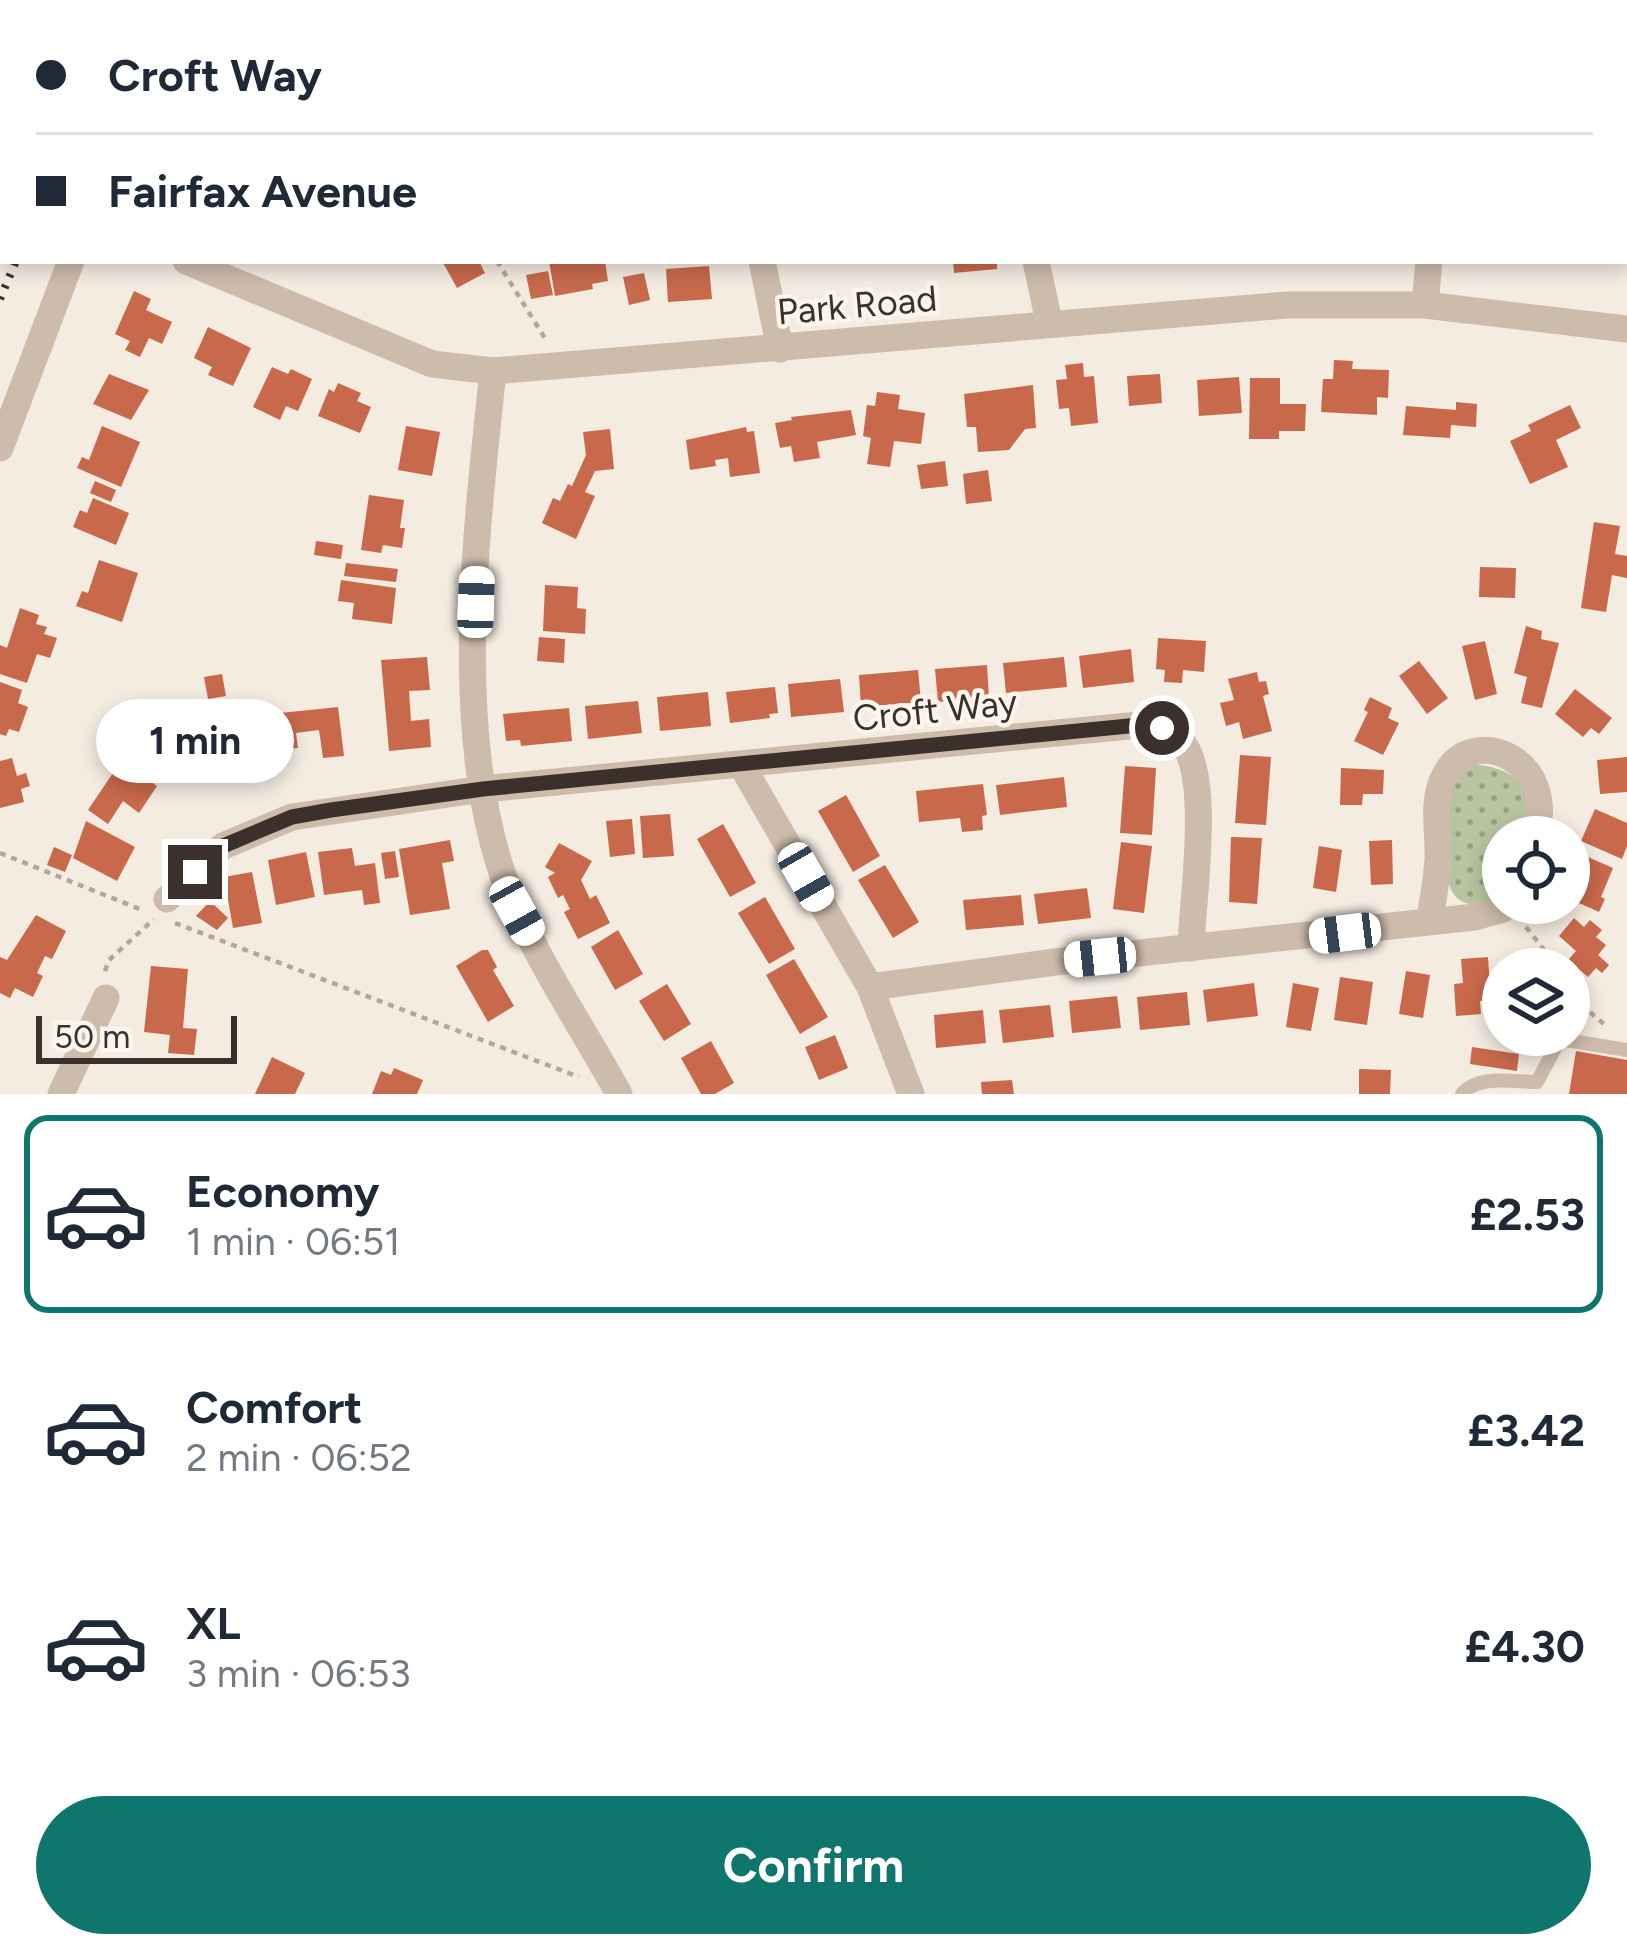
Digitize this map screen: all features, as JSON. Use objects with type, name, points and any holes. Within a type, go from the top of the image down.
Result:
[{"type":"street","points":[[0,448],[70,264]]},
{"type":"street","name":"Park Road","points":[[193,264],[432,364],[493,371],[1287,305],[1425,304],[1627,329]]},
{"type":"street","points":[[763,264],[779,349]]},
{"type":"street","points":[[1037,264],[1049,322]]},
{"type":"street","points":[[1425,304],[1429,264]]},
{"type":"street","points":[[493,371],[478,506],[473,697],[483,789],[495,849],[517,911],[619,1093]]},
{"type":"street","name":"Croft Way","points":[[166,899],[223,846],[292,817],[483,789],[1139,725],[1162,728],[1182,742],[1194,766],[1198,795],[1191,948]]},
{"type":"street","points":[[1429,922],[1438,855],[1436,803],[1442,780],[1459,759],[1496,752],[1520,763],[1532,774],[1540,792],[1541,816]]},
{"type":"street","points":[[742,766],[870,987],[911,1094]]},
{"type":"street","points":[[870,987],[1482,915]]},
{"type":"street","points":[[61,1094],[106,998]]},
{"type":"lane","points":[[1462,1094],[1481,1081],[1537,1082],[1560,1039],[1627,1050]]},
{"type":"path","points":[[499,264],[558,367]]},
{"type":"path","points":[[0,853],[619,1093]]},
{"type":"path","points":[[1523,924],[1542,948]]},
{"type":"path","points":[[106,998],[101,986],[110,960],[148,928]]},
{"type":"path","points":[[1590,1011],[1614,1031]]},
{"type":"green space","points":[[1474,765],[1493,768],[1519,781],[1529,798],[1529,816],[1482,816],[1482,903],[1478,904],[1456,896],[1447,877],[1444,848],[1456,776]]},
{"type":"building","points":[[444,264],[480,264],[485,273],[457,288]]},
{"type":"building","points":[[550,264],[605,264],[608,281],[592,284],[593,289],[555,296]]},
{"type":"building","points":[[953,264],[997,264],[997,269],[954,273]]},
{"type":"building","points":[[709,266],[712,299],[668,302],[666,269]]},
{"type":"building","points":[[548,271],[553,295],[531,299],[526,275]]},
{"type":"building","points":[[644,273],[650,300],[629,305],[623,277]]},
{"type":"building","points":[[134,291],[151,299],[146,310],[172,322],[162,344],[149,338],[140,357],[125,350],[130,341],[115,334]]},
{"type":"building","points":[[208,327],[251,348],[233,386],[208,375],[212,367],[194,358]]},
{"type":"building","points":[[1334,360],[1353,361],[1352,369],[1389,370],[1388,398],[1377,397],[1377,415],[1321,412],[1323,379],[1333,379]]},
{"type":"building","points":[[1083,363],[1084,377],[1094,376],[1098,423],[1071,426],[1069,408],[1059,409],[1056,380],[1067,379],[1065,365]]},
{"type":"building","points":[[272,367],[312,379],[298,411],[286,406],[280,420],[253,407]]},
{"type":"building","points":[[109,374],[149,390],[131,420],[93,404]]},
{"type":"building","points":[[1160,374],[1162,403],[1129,406],[1127,376]]},
{"type":"building","points":[[1239,377],[1242,413],[1199,416],[1197,380]]},
{"type":"building","points":[[1250,378],[1280,378],[1280,404],[1306,404],[1305,431],[1279,431],[1279,439],[1249,439]]},
{"type":"building","points":[[338,383],[361,393],[357,401],[371,407],[360,433],[318,416],[329,389],[334,392]]},
{"type":"building","points":[[1033,385],[1036,428],[1025,429],[1009,450],[978,452],[976,427],[967,427],[964,394]]},
{"type":"building","points":[[877,392],[900,395],[898,409],[925,413],[921,444],[894,441],[890,467],[867,464],[871,438],[863,436],[867,405],[875,406]]},
{"type":"building","points":[[1456,402],[1477,404],[1476,427],[1451,425],[1450,438],[1403,435],[1406,406],[1456,410]]},
{"type":"building","points":[[1570,405],[1581,428],[1556,440],[1568,467],[1530,484],[1510,441],[1531,431],[1528,425]]},
{"type":"building","points":[[851,410],[856,435],[817,442],[820,458],[794,462],[791,446],[780,448],[775,423]]},
{"type":"building","points":[[102,426],[140,442],[121,487],[77,468],[82,457],[89,460]]},
{"type":"building","points":[[406,426],[440,432],[432,476],[398,470]]},
{"type":"building","points":[[746,427],[747,432],[754,431],[760,473],[730,477],[728,458],[715,460],[716,466],[690,470],[686,440]]},
{"type":"building","points":[[610,429],[614,469],[595,471],[585,492],[595,496],[576,539],[542,523],[553,498],[560,501],[568,484],[572,486],[586,455],[583,432]]},
{"type":"building","points":[[945,461],[948,486],[921,489],[917,465]]},
{"type":"building","points":[[988,470],[992,501],[966,504],[963,474]]},
{"type":"building","points":[[95,481],[116,490],[111,502],[90,493]]},
{"type":"building","points":[[369,495],[404,500],[402,548],[383,545],[381,553],[361,550]]},
{"type":"building","points":[[93,498],[129,513],[116,545],[73,527],[80,510],[87,513]]},
{"type":"building","points":[[1594,522],[1620,526],[1615,554],[1627,556],[1627,578],[1612,575],[1606,612],[1581,608]]},
{"type":"building","points":[[316,541],[343,545],[341,559],[314,555]]},
{"type":"building","points":[[99,560],[138,573],[122,622],[76,606],[82,591],[88,593]]},
{"type":"building","points":[[346,563],[398,569],[396,582],[344,576]]},
{"type":"building","points":[[1480,567],[1516,568],[1515,598],[1479,597]]},
{"type":"building","points":[[341,580],[396,588],[392,624],[352,619],[354,603],[338,601]]},
{"type":"building","points":[[545,585],[578,587],[577,608],[586,609],[585,634],[543,631]]},
{"type":"building","points":[[20,608],[39,615],[36,624],[47,627],[44,634],[57,638],[50,658],[37,654],[27,683],[0,674],[0,645],[7,648]]},
{"type":"building","points":[[1526,626],[1542,631],[1541,639],[1559,643],[1542,708],[1521,703],[1527,677],[1514,673]]},
{"type":"building","points":[[539,637],[565,639],[564,663],[537,661]]},
{"type":"building","points":[[1158,638],[1206,641],[1204,672],[1183,670],[1182,683],[1164,682],[1165,670],[1156,669]]},
{"type":"building","points":[[1485,641],[1497,694],[1475,700],[1462,646]]},
{"type":"building","points":[[1131,649],[1134,682],[1083,688],[1079,656]]},
{"type":"building","points":[[427,657],[430,690],[409,691],[411,721],[429,719],[431,747],[389,751],[381,660]]},
{"type":"building","points":[[1064,657],[1067,687],[1006,693],[1003,663]]},
{"type":"building","points":[[1419,661],[1448,698],[1427,714],[1399,676]]},
{"type":"building","points":[[987,665],[989,698],[938,702],[935,669]]},
{"type":"building","points":[[918,670],[921,702],[861,707],[859,675]]},
{"type":"building","points":[[1257,672],[1259,682],[1266,681],[1269,694],[1263,696],[1272,731],[1243,739],[1239,722],[1226,726],[1220,703],[1234,700],[1228,679]]},
{"type":"building","points":[[222,674],[226,696],[208,699],[204,677]]},
{"type":"building","points":[[840,679],[844,712],[791,717],[788,684]]},
{"type":"building","points":[[0,682],[22,690],[18,703],[28,707],[19,732],[9,729],[6,736],[0,734]]},
{"type":"building","points":[[775,687],[778,713],[730,723],[726,692]]},
{"type":"building","points":[[1575,689],[1612,718],[1599,734],[1591,728],[1583,737],[1555,714]]},
{"type":"building","points":[[708,692],[711,726],[660,731],[657,697]]},
{"type":"building","points":[[1370,697],[1392,708],[1388,718],[1399,723],[1383,755],[1354,741]]},
{"type":"building","points":[[638,701],[642,733],[588,739],[585,706]]},
{"type":"building","points":[[261,704],[269,758],[235,763],[227,709]]},
{"type":"building","points":[[181,707],[196,757],[164,767],[156,739],[137,745],[130,722]]},
{"type":"building","points":[[338,707],[344,756],[323,758],[319,730],[296,733],[298,748],[276,750],[271,714]]},
{"type":"building","points":[[569,708],[572,741],[521,746],[520,740],[506,741],[503,714]]},
{"type":"building","points":[[1240,755],[1271,757],[1266,825],[1235,823]]},
{"type":"building","points":[[1627,757],[1627,792],[1600,794],[1597,760]]},
{"type":"building","points":[[12,758],[17,776],[26,773],[30,786],[21,789],[24,802],[0,808],[0,761]]},
{"type":"building","points":[[121,761],[157,786],[139,813],[123,801],[108,824],[88,810]]},
{"type":"building","points":[[1125,766],[1156,768],[1152,835],[1120,833]]},
{"type":"building","points":[[1341,768],[1384,770],[1383,794],[1363,794],[1362,805],[1340,805]]},
{"type":"building","points":[[1064,777],[1067,807],[1000,815],[996,785]]},
{"type":"building","points":[[983,784],[987,815],[982,816],[983,830],[962,832],[960,818],[919,822],[916,791]]},
{"type":"building","points":[[846,795],[880,856],[853,872],[818,811]]},
{"type":"building","points":[[1595,809],[1627,823],[1622,859],[1590,845]]},
{"type":"building","points":[[670,814],[674,856],[643,858],[640,816]]},
{"type":"building","points":[[632,819],[635,854],[610,857],[606,821]]},
{"type":"building","points":[[86,821],[135,847],[117,881],[73,858]]},
{"type":"building","points":[[723,824],[756,883],[730,897],[697,839]]},
{"type":"building","points":[[1231,837],[1262,838],[1257,904],[1229,902]]},
{"type":"building","points":[[450,840],[454,861],[442,863],[450,909],[410,915],[399,849]]},
{"type":"building","points":[[1392,840],[1393,884],[1371,885],[1369,841]]},
{"type":"building","points":[[1121,842],[1152,846],[1144,913],[1113,909]]},
{"type":"building","points":[[559,843],[592,861],[581,880],[590,899],[596,895],[610,923],[578,939],[564,912],[570,909],[563,895],[558,898],[548,877],[555,873],[545,867]]},
{"type":"building","points":[[1319,846],[1342,850],[1336,892],[1313,888]]},
{"type":"building","points":[[54,847],[72,855],[65,872],[47,865]]},
{"type":"building","points":[[352,848],[355,866],[375,863],[380,903],[364,905],[362,890],[324,895],[318,852]]},
{"type":"building","points":[[395,851],[399,877],[385,879],[381,853]]},
{"type":"building","points":[[306,852],[315,897],[276,905],[268,860]]},
{"type":"building","points":[[1590,858],[1613,868],[1599,912],[1590,908]]},
{"type":"building","points":[[885,865],[919,922],[893,938],[858,880]]},
{"type":"building","points":[[252,872],[262,923],[233,928],[224,877]]},
{"type":"building","points":[[1087,888],[1091,918],[1038,924],[1034,894]]},
{"type":"building","points":[[1021,895],[1024,925],[966,930],[963,900]]},
{"type":"building","points":[[765,897],[795,949],[769,964],[738,913]]},
{"type":"building","points":[[210,901],[228,918],[217,930],[196,916]]},
{"type":"building","points":[[36,915],[66,931],[52,959],[45,956],[37,973],[43,976],[33,997],[15,988],[10,998],[0,993],[0,957],[7,960]]},
{"type":"building","points":[[1590,920],[1602,930],[1596,937],[1606,945],[1598,955],[1609,965],[1602,973],[1596,968],[1590,975],[1590,948],[1573,948],[1559,936],[1569,924],[1584,927]]},
{"type":"building","points":[[618,930],[643,974],[615,990],[591,947]]},
{"type":"building","points":[[488,950],[497,967],[493,970],[514,1006],[488,1022],[456,966]]},
{"type":"building","points":[[1482,957],[1481,1014],[1456,1016],[1454,984],[1463,983],[1461,959]]},
{"type":"building","points":[[794,959],[828,1017],[800,1034],[766,975]]},
{"type":"building","points":[[151,966],[188,969],[183,1028],[197,1029],[194,1055],[168,1053],[170,1035],[144,1032]]},
{"type":"building","points":[[1406,971],[1430,975],[1423,1018],[1399,1014]]},
{"type":"building","points":[[1340,977],[1373,982],[1367,1025],[1334,1020]]},
{"type":"building","points":[[1254,983],[1258,1016],[1207,1022],[1203,990]]},
{"type":"building","points":[[1293,983],[1319,988],[1311,1031],[1286,1027]]},
{"type":"building","points":[[667,984],[691,1024],[664,1041],[639,1001]]},
{"type":"building","points":[[1187,992],[1190,1025],[1140,1030],[1137,997]]},
{"type":"building","points":[[1117,996],[1121,1028],[1072,1033],[1069,1001]]},
{"type":"building","points":[[1050,1005],[1054,1037],[1003,1043],[999,1010]]},
{"type":"building","points":[[983,1010],[986,1043],[936,1048],[934,1015]]},
{"type":"building","points":[[835,1035],[848,1068],[819,1080],[805,1047]]},
{"type":"building","points":[[711,1041],[734,1083],[715,1094],[701,1094],[681,1058]]},
{"type":"building","points":[[1472,1047],[1482,1048],[1482,1056],[1519,1056],[1517,1071],[1470,1064]]},
{"type":"building","points":[[1590,1053],[1627,1060],[1627,1094],[1569,1094],[1575,1056]]},
{"type":"building","points":[[272,1057],[305,1073],[295,1094],[255,1094]]},
{"type":"building","points":[[394,1068],[423,1080],[417,1094],[372,1094],[381,1071],[391,1075]]},
{"type":"building","points":[[1359,1069],[1391,1070],[1390,1094],[1359,1094]]},
{"type":"building","points":[[1012,1080],[1014,1094],[982,1094],[981,1082]]},
{"type":"railway","points":[[0,299],[15,264]]},
{"type":"route","points":[[195,872],[223,846],[292,817],[331,810],[483,789],[1139,725],[1162,728]]}]
